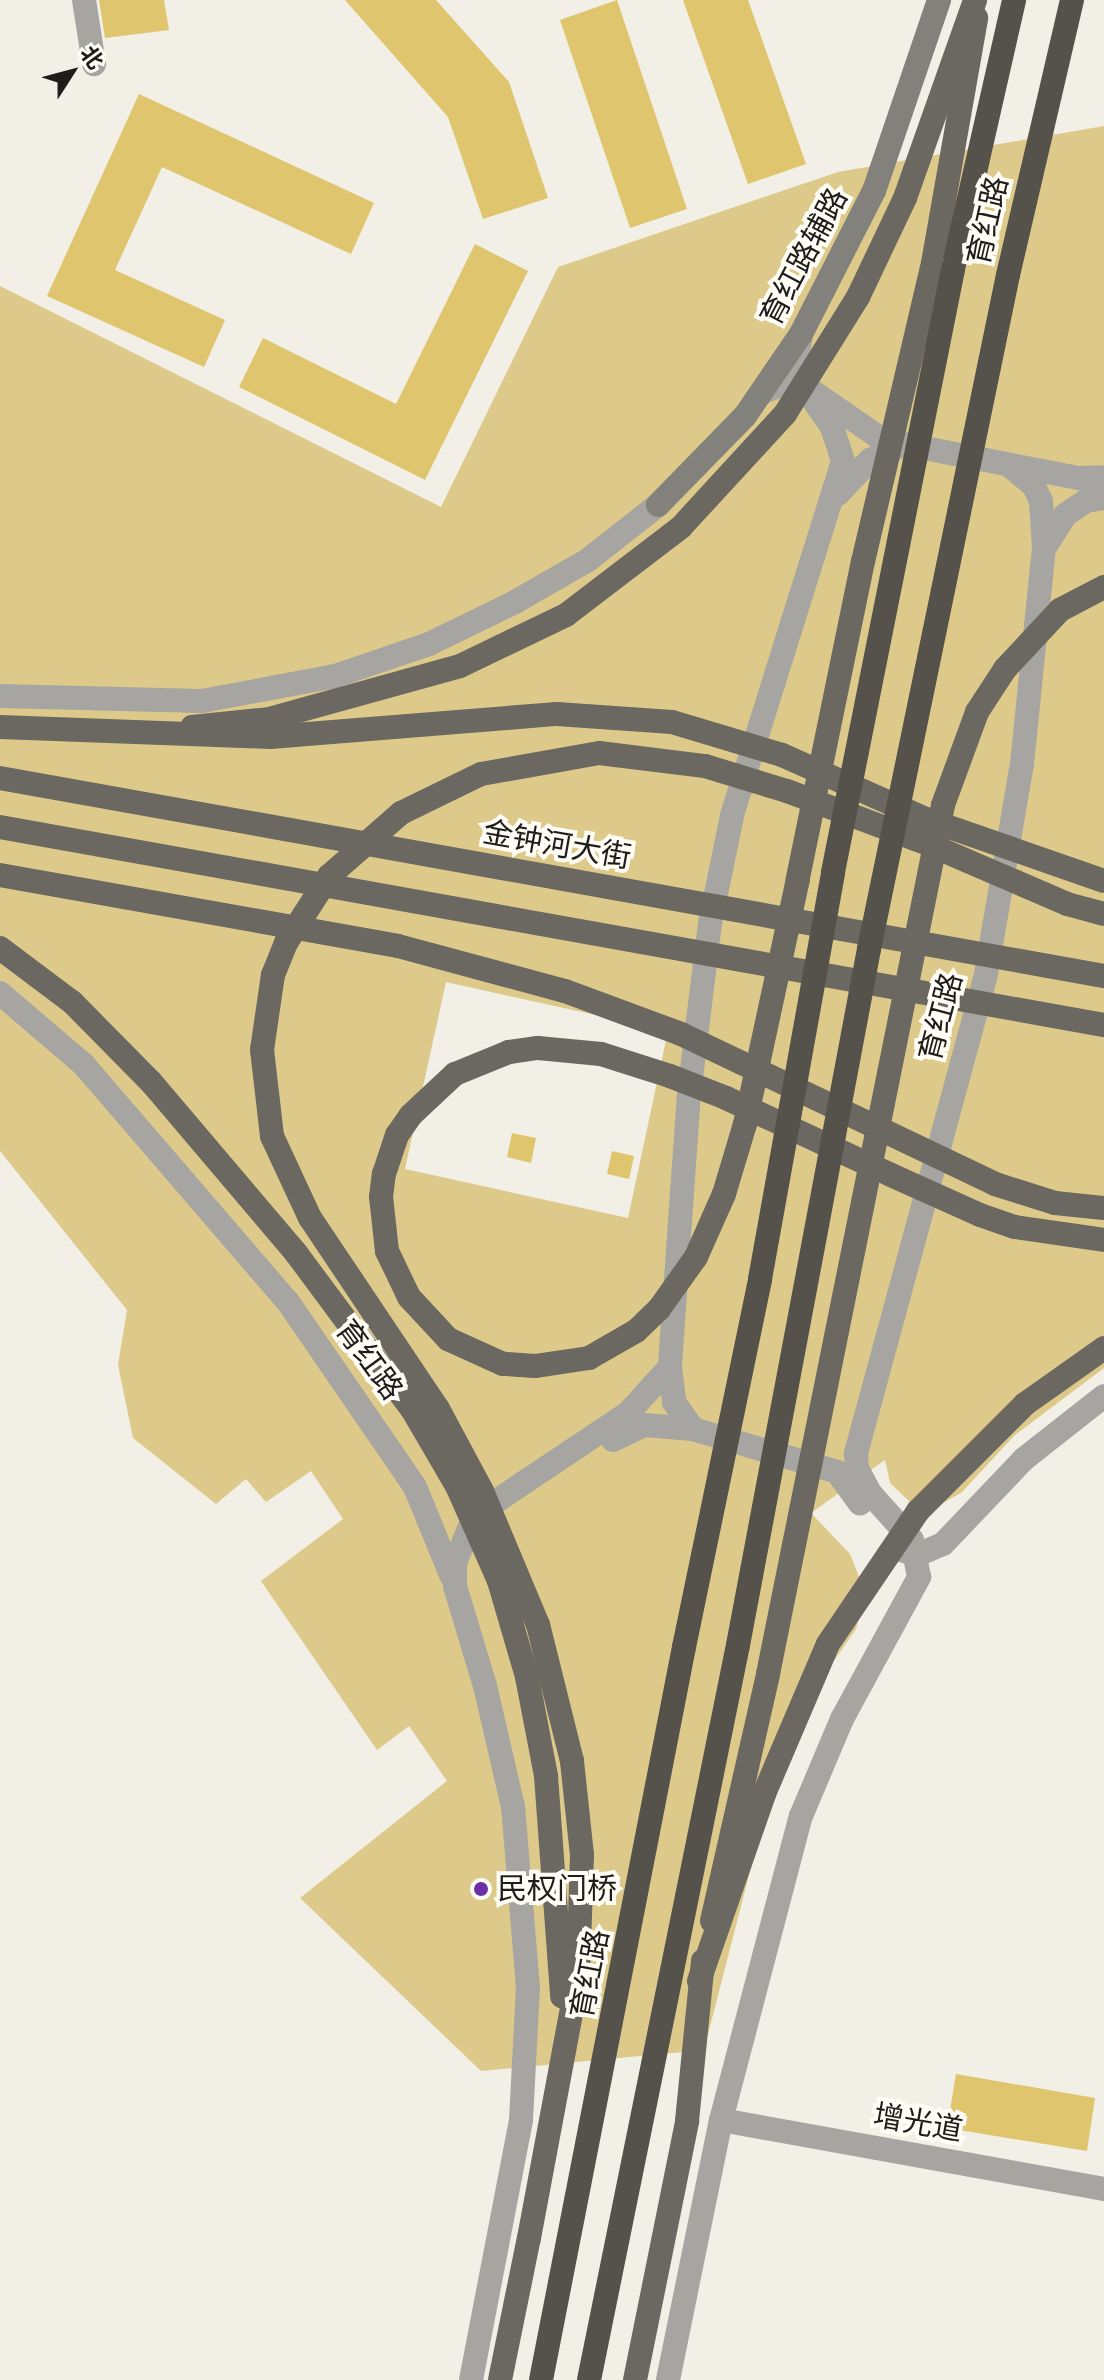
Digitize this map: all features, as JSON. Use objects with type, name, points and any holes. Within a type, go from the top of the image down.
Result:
[{"type":"highway","name":"育红路","points":[[541,2380],[760,1279],[833,872],[937,346],[1014,0]]},
{"type":"highway","name":"育红路","points":[[589,2380],[735,1661],[869,949],[1008,275],[1072,0]]},
{"type":"main road","name":"育红路辅路","points":[[658,505],[763,392],[801,334],[874,191],[939,0]]},
{"type":"main road","points":[[114,735],[269,719],[460,666],[566,615],[681,527],[785,414],[858,297],[905,198],[977,0]]},
{"type":"main road","points":[[977,0],[933,263],[863,561],[798,879],[764,1032],[755,1078],[751,1094],[748,1109],[745,1124],[711,1226],[684,1276],[636,1331],[589,1358],[535,1366],[477,1355],[427,1322],[397,1275],[382,1222],[384,1174],[397,1135],[432,1092],[476,1064],[509,1052],[570,1048],[634,1064],[726,1098],[740,1104],[753,1111],[891,1175],[980,1215],[1046,1234],[1104,1240]]},
{"type":"main road","points":[[635,2380],[687,2121],[699,1981],[768,1674],[943,805],[977,712],[1005,669],[1060,610],[1104,587]]},
{"type":"main road","points":[[0,727],[114,735],[270,737],[557,714],[672,722],[769,750],[926,819],[1104,881]]},
{"type":"main road","points":[[500,2380],[578,1976],[583,1893],[572,1761],[556,1691],[523,1581],[465,1456],[310,1218],[272,1136],[263,1037],[273,975],[286,943],[329,876],[401,813],[481,774],[599,753],[705,766],[787,791],[928,844],[1067,904],[1104,914]]},
{"type":"main road","name":"金钟河大街","points":[[0,778],[1104,976]]},
{"type":"main road","points":[[0,827],[1104,1025]]},
{"type":"main road","points":[[0,875],[398,946],[565,991],[681,1034],[995,1184],[1055,1203],[1104,1208]]},
{"type":"main road","points":[[0,948],[72,1002],[192,1131],[296,1253],[394,1385],[457,1486],[499,1581],[527,1677],[546,1776],[563,1976],[562,2056]]},
{"type":"main road","points":[[699,1981],[809,1682],[850,1608],[899,1535],[976,1449],[1025,1404],[1104,1348]]},
{"type":"street","points":[[84,0],[94,64]]},
{"type":"street","points":[[693,1429],[674,1402],[670,1367],[689,1093],[710,923],[732,816],[843,461],[840,442],[802,384],[797,363],[801,334]]},
{"type":"street","points":[[763,392],[785,383],[802,384],[870,435],[1079,478],[1104,477]]},
{"type":"street","points":[[833,501],[870,460],[905,444]]},
{"type":"street","points":[[1007,464],[1034,486],[1041,501],[1044,549]]},
{"type":"street","name":"育红路","points":[[918,1566],[912,1540],[862,1480],[856,1462],[858,1442],[986,974],[1022,764],[1044,549],[1065,515],[1086,501],[1104,498]]},
{"type":"street","points":[[0,696],[202,701],[335,676],[429,644],[515,602],[588,560],[658,505]]},
{"type":"street","name":"育红路","points":[[0,993],[84,1065],[288,1302],[376,1425],[420,1497],[455,1586],[485,1686],[513,1807],[528,1988],[521,2120],[471,2380]]},
{"type":"street","name":"育红路","points":[[455,1586],[459,1546],[479,1518],[637,1406],[670,1367]]},
{"type":"street","points":[[668,2380],[721,2120],[801,1816],[842,1719],[918,1566],[1024,1459],[1104,1396]]},
{"type":"street","points":[[479,1518],[497,1515],[528,1498],[630,1429],[693,1429],[823,1467],[844,1480],[890,1540],[918,1566]]},
{"type":"street","points":[[823,1467],[836,1464],[858,1442]]},
{"type":"street","name":"育红路","points":[[420,1497],[458,1519],[479,1518]]},
{"type":"street","name":"增光道","points":[[721,2120],[1104,2189]]},
{"type":"shaded area","points":[[1104,126],[1104,1368],[1015,1435],[961,1493],[939,1505],[911,1503],[890,1483],[885,1460],[811,1513],[850,1554],[866,1594],[856,1629],[813,1691],[758,1840],[704,2050],[481,2071],[300,1898],[447,1781],[409,1726],[377,1750],[261,1581],[343,1519],[311,1471],[266,1502],[246,1479],[216,1504],[133,1438],[118,1365],[127,1310],[0,1151],[0,286],[441,507],[558,267],[838,172]],"holes":[[[446,982],[668,1031],[628,1218],[405,1169]]]},
{"type":"building","points":[[99,0],[164,0],[169,30],[105,38]]},
{"type":"building","points":[[345,0],[436,0],[509,82],[548,198],[483,219],[448,117]]},
{"type":"building","points":[[617,0],[687,209],[630,228],[560,20]]},
{"type":"building","points":[[683,0],[748,0],[806,164],[748,184]]},
{"type":"building","points":[[139,94],[374,203],[351,254],[162,167],[115,270],[225,320],[204,367],[47,296]]},
{"type":"building","points":[[475,244],[528,271],[425,480],[239,387],[263,338],[396,404]]},
{"type":"building","points":[[512,1133],[536,1138],[531,1163],[507,1157]]},
{"type":"building","points":[[612,1151],[634,1156],[629,1179],[607,1174]]},
{"type":"building","points":[[956,2074],[1095,2098],[1087,2151],[947,2128]]},
{"type":"place","name":"民权门桥","points":[[481,1889]]}]
